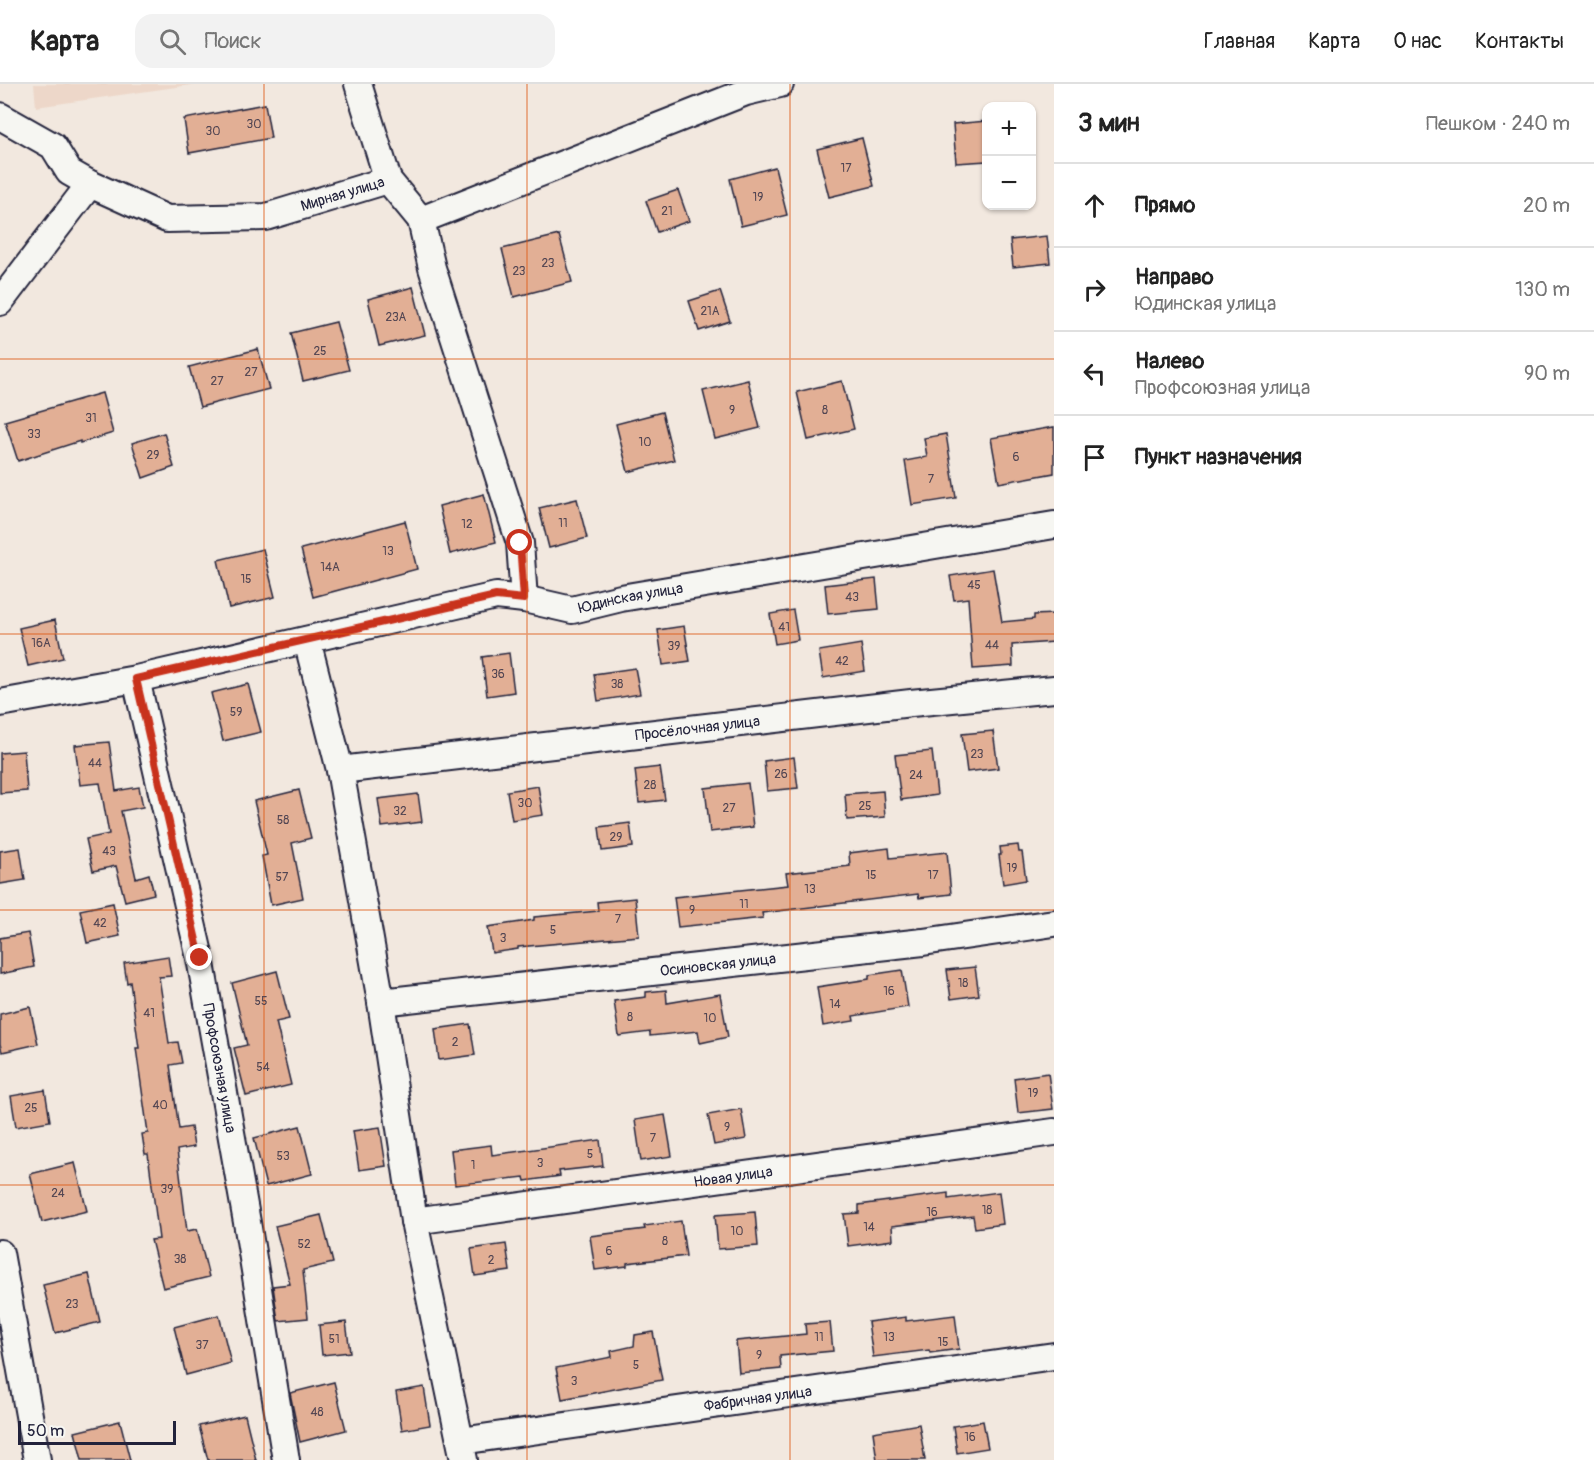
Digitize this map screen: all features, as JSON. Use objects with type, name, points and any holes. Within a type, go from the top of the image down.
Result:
[{"type":"street","points":[[358,84],[388,180]]},
{"type":"street","points":[[524,599],[520,543],[432,267],[421,220],[746,92],[780,84]]},
{"type":"street","name":"Мирная улица","points":[[0,116],[53,146],[69,172],[166,219],[266,217],[388,180],[421,220]]},
{"type":"street","points":[[0,302],[90,184]]},
{"type":"street","name":"Юдинская улица","points":[[0,703],[136,679],[496,596],[524,599],[572,610],[621,598],[1054,525]]},
{"type":"street","points":[[307,640],[340,770],[381,1002],[414,1221],[463,1450]]},
{"type":"street","name":"Профсоюзная улица","points":[[136,679],[200,958],[286,1460]]},
{"type":"street","name":"Просёлочная улица","points":[[340,770],[910,703],[1054,689]]},
{"type":"street","name":"Осиновская улица","points":[[381,1002],[923,942],[1054,923]]},
{"type":"street","name":"Новая улица","points":[[414,1221],[1054,1132]]},
{"type":"street","points":[[0,1253],[37,1460]]},
{"type":"street","name":"Фабричная улица","points":[[463,1450],[1054,1356]]},
{"type":"shaded area","points":[[34,84],[197,84],[36,107]]},
{"type":"building","points":[[265,104],[271,138],[189,153],[184,119]]},
{"type":"building","points":[[982,121],[982,161],[956,163],[953,124]]},
{"type":"building","points":[[862,138],[874,186],[829,197],[817,149]]},
{"type":"building","points":[[775,167],[787,215],[741,226],[730,179]]},
{"type":"building","points":[[678,190],[689,221],[657,232],[646,201]]},
{"type":"building","points":[[559,235],[572,282],[514,297],[502,249]]},
{"type":"building","points":[[1047,236],[1050,263],[1013,267],[1010,240]]},
{"type":"building","points":[[413,287],[425,335],[379,346],[368,299]]},
{"type":"building","points":[[720,291],[730,321],[699,331],[689,301]]},
{"type":"building","points":[[336,322],[349,370],[303,381],[291,333]]},
{"type":"building","points":[[258,349],[269,389],[200,407],[189,367]]},
{"type":"building","points":[[748,380],[760,428],[715,439],[703,391]]},
{"type":"building","points":[[842,381],[854,429],[808,440],[797,392]]},
{"type":"building","points":[[102,393],[113,433],[18,461],[5,421]]},
{"type":"building","points":[[662,412],[674,460],[628,472],[616,424]]},
{"type":"building","points":[[1054,427],[1054,473],[999,483],[991,438]]},
{"type":"building","points":[[164,433],[174,467],[143,478],[132,443]]},
{"type":"building","points":[[946,434],[956,498],[912,505],[905,461],[927,457],[924,438]]},
{"type":"building","points":[[484,494],[496,542],[450,554],[439,506]]},
{"type":"building","points":[[577,499],[587,538],[549,548],[539,508]]},
{"type":"building","points":[[405,521],[417,569],[313,597],[301,549]]},
{"type":"building","points":[[263,549],[275,597],[229,608],[218,560]]},
{"type":"building","points":[[993,569],[1002,622],[1034,619],[1034,615],[1054,614],[1054,642],[1012,645],[1013,666],[973,669],[968,598],[954,600],[950,576]]},
{"type":"building","points":[[876,579],[879,609],[828,614],[825,585]]},
{"type":"building","points":[[793,610],[798,640],[775,644],[770,614]]},
{"type":"building","points":[[55,620],[63,658],[28,666],[19,628]]},
{"type":"building","points":[[684,626],[690,661],[663,665],[658,630]]},
{"type":"building","points":[[861,644],[865,671],[823,678],[819,651]]},
{"type":"building","points":[[509,653],[514,692],[487,696],[482,657]]},
{"type":"building","points":[[635,668],[640,694],[598,701],[594,674]]},
{"type":"building","points":[[248,684],[261,732],[223,741],[211,693]]},
{"type":"building","points":[[993,731],[998,768],[967,772],[962,734]]},
{"type":"building","points":[[109,742],[116,791],[139,787],[143,807],[121,811],[136,878],[149,874],[154,894],[125,901],[116,866],[93,871],[86,839],[109,834],[100,783],[80,785],[75,745]]},
{"type":"building","points":[[24,751],[27,791],[0,793],[0,753]]},
{"type":"building","points":[[932,751],[937,795],[901,800],[895,755]]},
{"type":"building","points":[[794,757],[798,788],[767,791],[764,761]]},
{"type":"building","points":[[660,767],[665,800],[639,803],[635,770]]},
{"type":"building","points":[[748,783],[753,827],[710,832],[705,788]]},
{"type":"building","points":[[538,786],[543,815],[512,820],[507,791]]},
{"type":"building","points":[[299,790],[311,838],[292,843],[303,898],[271,905],[262,856],[267,855],[254,801]]},
{"type":"building","points":[[883,791],[885,817],[847,820],[845,794]]},
{"type":"building","points":[[418,794],[422,822],[382,827],[378,799]]},
{"type":"building","points":[[630,823],[633,847],[602,851],[599,827]]},
{"type":"building","points":[[1018,845],[1019,852],[1022,852],[1026,880],[1003,884],[1000,847]]},
{"type":"building","points":[[20,848],[25,880],[0,884],[0,851]]},
{"type":"building","points":[[889,848],[890,858],[947,852],[951,894],[919,898],[918,894],[762,913],[763,918],[678,927],[674,897],[788,885],[786,873],[850,866],[849,853]]},
{"type":"building","points":[[635,898],[639,936],[518,947],[518,949],[492,953],[488,927],[534,920],[534,917],[598,911],[597,902]]},
{"type":"building","points":[[113,903],[120,936],[87,943],[80,910]]},
{"type":"building","points":[[28,933],[34,967],[0,974],[0,938]]},
{"type":"building","points":[[168,956],[171,976],[159,977],[169,1043],[178,1042],[182,1063],[170,1065],[179,1129],[191,1127],[194,1147],[177,1150],[187,1231],[197,1229],[209,1277],[163,1288],[151,1240],[159,1239],[148,1154],[145,1154],[142,1134],[148,1133],[136,1048],[139,1048],[130,982],[127,983],[124,963]]},
{"type":"building","points":[[975,967],[979,995],[951,999],[947,970]]},
{"type":"building","points":[[902,970],[908,1007],[853,1016],[854,1021],[823,1026],[817,987],[869,979],[869,975]]},
{"type":"building","points":[[277,971],[289,1019],[276,1022],[291,1085],[246,1096],[234,1048],[247,1045],[232,983]]},
{"type":"building","points":[[666,990],[667,1003],[720,994],[728,1037],[700,1043],[698,1031],[650,1036],[650,1032],[619,1036],[614,1001],[646,997],[646,992]]},
{"type":"building","points":[[30,1007],[38,1044],[2,1052],[0,1014]]},
{"type":"building","points":[[470,1024],[475,1055],[439,1060],[435,1029]]},
{"type":"building","points":[[1048,1073],[1053,1109],[1018,1113],[1014,1078]]},
{"type":"building","points":[[45,1090],[50,1121],[16,1127],[11,1096]]},
{"type":"building","points":[[741,1109],[746,1139],[714,1145],[708,1115]]},
{"type":"building","points":[[665,1115],[672,1156],[641,1161],[635,1120]]},
{"type":"building","points":[[300,1126],[312,1174],[266,1186],[254,1138]]},
{"type":"building","points":[[380,1127],[386,1166],[359,1170],[353,1131]]},
{"type":"building","points":[[600,1140],[603,1166],[559,1171],[560,1176],[525,1181],[524,1177],[455,1185],[451,1150],[491,1145],[492,1155]]},
{"type":"building","points":[[75,1163],[87,1211],[42,1222],[30,1174]]},
{"type":"building","points":[[999,1192],[1003,1224],[975,1228],[973,1216],[892,1226],[893,1240],[848,1246],[844,1214],[859,1213],[859,1205],[948,1193],[948,1199]]},
{"type":"building","points":[[755,1212],[758,1246],[718,1249],[715,1215]]},
{"type":"building","points":[[321,1215],[333,1263],[303,1270],[308,1318],[278,1321],[273,1286],[290,1284],[275,1226]]},
{"type":"building","points":[[681,1221],[686,1256],[627,1263],[627,1266],[595,1270],[590,1236],[645,1229],[644,1226]]},
{"type":"building","points":[[506,1244],[510,1271],[475,1276],[471,1249]]},
{"type":"building","points":[[89,1274],[100,1322],[55,1333],[43,1285]]},
{"type":"building","points":[[219,1315],[231,1363],[186,1375],[174,1327]]},
{"type":"building","points":[[955,1315],[959,1349],[873,1357],[868,1322],[906,1317],[906,1321]]},
{"type":"building","points":[[346,1322],[350,1352],[322,1355],[319,1325]]},
{"type":"building","points":[[830,1322],[833,1351],[780,1356],[781,1369],[739,1373],[736,1341],[806,1334],[805,1324]]},
{"type":"building","points":[[653,1332],[662,1380],[562,1399],[556,1368],[612,1357],[611,1351],[634,1346],[635,1335]]},
{"type":"building","points":[[334,1382],[346,1430],[300,1442],[290,1393]]},
{"type":"building","points":[[424,1387],[430,1425],[402,1430],[396,1392]]},
{"type":"building","points":[[245,1415],[256,1460],[208,1460],[199,1426]]},
{"type":"building","points":[[120,1421],[130,1460],[82,1460],[75,1432]]},
{"type":"building","points":[[983,1421],[988,1448],[957,1453],[953,1426]]},
{"type":"building","points":[[919,1424],[925,1460],[877,1460],[873,1432]]},
{"type":"route","points":[[200,958],[136,679],[496,596],[524,599],[520,543]]}]
